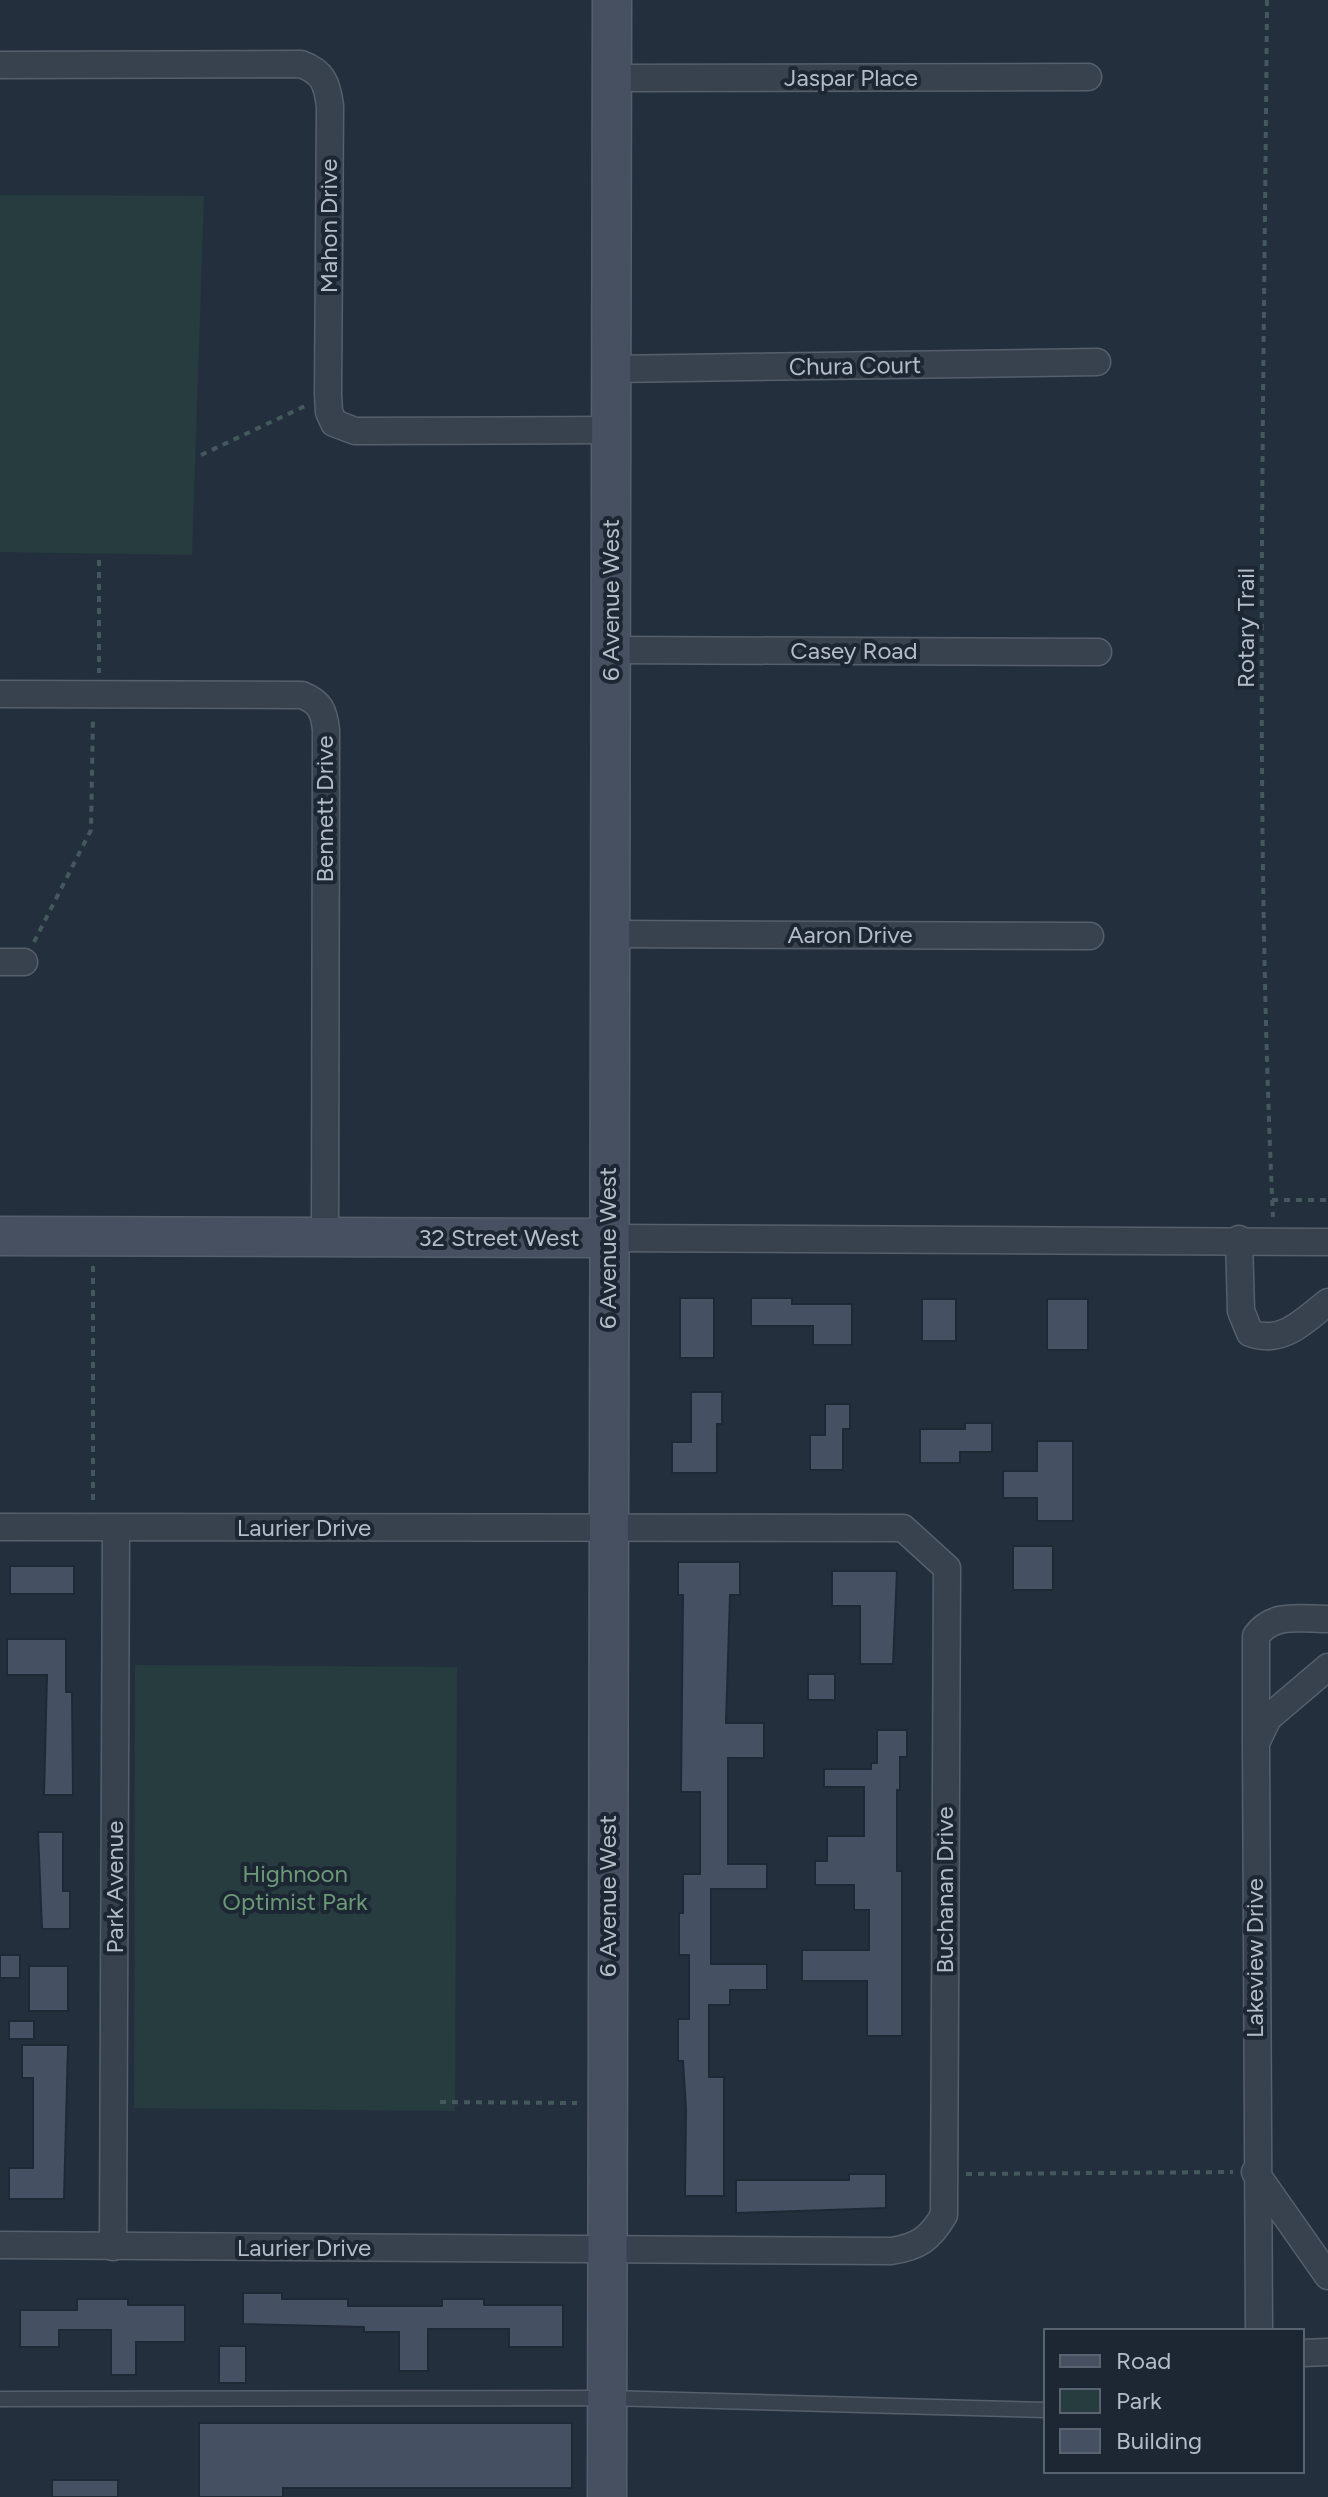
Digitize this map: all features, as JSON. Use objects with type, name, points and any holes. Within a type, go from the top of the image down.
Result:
[{"type":"street","name":"6 Avenue West","points":[[607,2497],[612,0]]},
{"type":"street","name":"Mahon Drive","points":[[0,65],[301,64],[322,75],[330,106],[328,394],[329,412],[334,423],[355,431],[612,430]]},
{"type":"street","name":"Jaspar Place","points":[[614,78],[1088,77]]},
{"type":"street","name":"Chura Court","points":[[612,369],[1097,362]]},
{"type":"street","name":"Casey Road","points":[[611,650],[1098,652]]},
{"type":"street","name":"Bennett Drive","points":[[0,694],[302,695],[316,701],[325,715],[325,1237]]},
{"type":"street","name":"Aaron Drive","points":[[610,934],[1090,936]]},
{"type":"street","name":"32 Street West","points":[[0,1236],[1239,1239],[1328,1242]]},
{"type":"street","points":[[1239,1239],[1241,1311],[1250,1333],[1265,1339],[1289,1333],[1328,1302]]},
{"type":"street","name":"Laurier Drive","points":[[0,1527],[608,1530]]},
{"type":"street","name":"Park Avenue","points":[[105,1528],[113,2247]]},
{"type":"street","name":"Buchanan Drive","points":[[608,1530],[903,1528],[947,1568],[944,2215],[933,2234],[915,2247],[891,2251],[608,2251]]},
{"type":"street","name":"Lakeview Drive","points":[[1259,2329],[1255,2172],[1256,1636],[1263,1625],[1277,1619],[1328,1619]]},
{"type":"street","points":[[1256,1743],[1268,1718],[1328,1667]]},
{"type":"street","points":[[1255,2172],[1328,2276]]},
{"type":"street","name":"Laurier Drive","points":[[0,2245],[608,2251]]},
{"type":"street","points":[[1304,2353],[1328,2352]]},
{"type":"lane","points":[[0,2399],[608,2398],[1044,2410]]},
{"type":"path","name":"Rotary Trail","points":[[1267,0],[1263,589],[1266,1047],[1272,1200],[1328,1200]]},
{"type":"path","points":[[201,455],[328,394]]},
{"type":"path","points":[[12,962],[91,830],[95,694],[99,675],[99,560]]},
{"type":"path","points":[[93,1236],[105,1528]]},
{"type":"path","points":[[440,2102],[608,2103]]},
{"type":"path","points":[[944,2174],[1255,2172]]},
{"type":"green space","points":[[0,195],[204,196],[192,555],[0,552]]},
{"type":"green space","name":"Highnoon Optimist Park","points":[[135,1665],[457,1667],[455,2111],[134,2108]]},
{"type":"building","points":[[680,1298],[714,1298],[714,1358],[680,1358]]},
{"type":"building","points":[[751,1298],[792,1298],[792,1304],[852,1304],[852,1345],[813,1345],[813,1326],[751,1326]]},
{"type":"building","points":[[922,1299],[956,1299],[956,1341],[922,1341]]},
{"type":"building","points":[[1047,1299],[1088,1299],[1088,1350],[1047,1350]]},
{"type":"building","points":[[691,1392],[722,1392],[722,1424],[717,1424],[717,1473],[672,1473],[672,1442],[691,1442]]},
{"type":"building","points":[[825,1404],[850,1404],[850,1429],[843,1429],[843,1470],[810,1470],[810,1435],[825,1435]]},
{"type":"building","points":[[965,1423],[992,1423],[992,1452],[960,1452],[960,1463],[920,1463],[920,1429],[965,1429]]},
{"type":"building","points":[[1037,1441],[1073,1441],[1073,1521],[1037,1521],[1037,1498],[1003,1498],[1003,1471],[1037,1471]]},
{"type":"building","points":[[1013,1546],[1053,1546],[1053,1590],[1013,1590]]},
{"type":"building","points":[[678,1562],[740,1562],[740,1595],[730,1595],[726,1723],[764,1723],[764,1758],[728,1758],[728,1864],[767,1864],[767,1889],[711,1889],[711,1964],[767,1964],[767,1990],[730,1990],[730,2005],[709,2005],[709,2077],[724,2077],[724,2196],[685,2196],[686,2109],[683,2061],[678,2061],[678,2019],[689,2019],[689,1955],[679,1955],[679,1913],[683,1913],[683,1874],[700,1874],[700,1792],[681,1792],[683,1595],[678,1595]]},
{"type":"building","points":[[10,1566],[74,1566],[74,1594],[10,1594]]},
{"type":"building","points":[[832,1571],[897,1571],[893,1664],[860,1664],[860,1606],[832,1606]]},
{"type":"building","points":[[7,1639],[66,1639],[66,1692],[72,1692],[73,1795],[44,1795],[47,1675],[7,1675]]},
{"type":"building","points":[[808,1674],[835,1674],[835,1700],[808,1700]]},
{"type":"building","points":[[877,1730],[907,1730],[907,1757],[900,1757],[900,1790],[897,1790],[897,1871],[902,1871],[902,2036],[867,2036],[867,1981],[802,1981],[802,1950],[869,1950],[869,1910],[854,1910],[854,1885],[815,1885],[815,1861],[827,1861],[827,1836],[864,1836],[864,1787],[824,1787],[824,1769],[871,1769],[871,1763],[877,1763]]},
{"type":"building","points":[[38,1832],[63,1832],[63,1891],[70,1891],[70,1929],[42,1929]]},
{"type":"building","points":[[0,1955],[20,1955],[20,1978],[0,1978]]},
{"type":"building","points":[[29,1966],[68,1966],[68,2011],[29,2011]]},
{"type":"building","points":[[9,2021],[34,2021],[34,2039],[9,2039]]},
{"type":"building","points":[[22,2045],[68,2045],[64,2199],[9,2199],[9,2168],[33,2168],[33,2078],[22,2078]]},
{"type":"building","points":[[849,2174],[886,2174],[886,2208],[736,2213],[736,2180],[849,2180]]},
{"type":"building","points":[[243,2293],[282,2293],[282,2299],[348,2299],[348,2306],[442,2306],[442,2299],[484,2299],[484,2305],[563,2305],[563,2347],[509,2347],[509,2329],[428,2329],[428,2371],[399,2371],[399,2332],[364,2332],[364,2327],[243,2324]]},
{"type":"building","points":[[77,2299],[128,2299],[128,2305],[185,2305],[185,2342],[136,2342],[136,2375],[111,2375],[111,2330],[59,2330],[59,2347],[20,2347],[20,2310],[77,2310]]},
{"type":"building","points":[[219,2346],[246,2346],[246,2383],[219,2383]]},
{"type":"building","points":[[199,2423],[572,2423],[572,2488],[283,2488],[283,2497],[199,2497]]},
{"type":"building","points":[[52,2480],[118,2480],[118,2497],[52,2497]]}]
